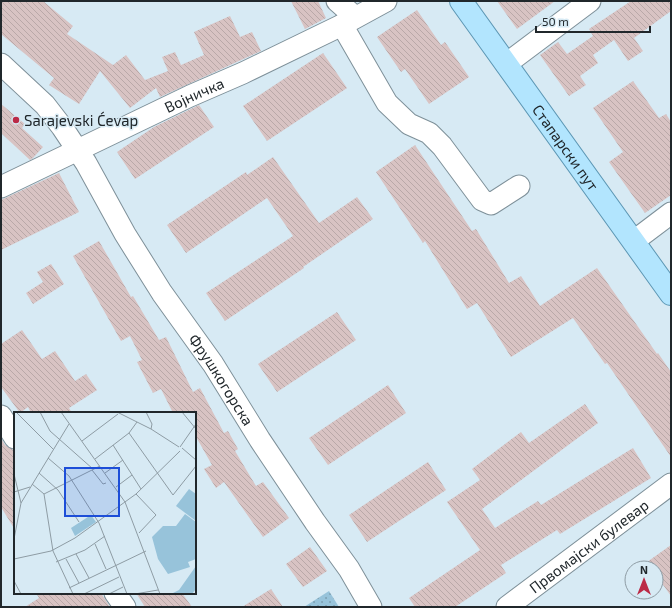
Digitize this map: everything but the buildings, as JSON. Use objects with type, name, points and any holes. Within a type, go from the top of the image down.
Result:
[{"type":"main road","name":"Стапарски пут","points":[[461,1],[671,294]]},
{"type":"street","points":[[337,1],[387,103],[409,124],[429,133],[442,146],[482,200],[491,204],[519,186]]},
{"type":"street","name":"Војничка","points":[[1,187],[190,96],[243,73],[386,1]]},
{"type":"street","points":[[506,64],[590,1]]},
{"type":"street","name":"Фрушкогорска","points":[[1,64],[45,105],[86,163],[125,234],[162,293],[212,364],[260,440],[315,522],[349,569],[371,607]]},
{"type":"street","points":[[634,241],[671,214]]},
{"type":"street","points":[[1,416],[14,436]]},
{"type":"street","name":"Првомајски булевар","points":[[507,607],[671,484]]},
{"type":"street","points":[[117,594],[124,607]]},
{"type":"shaded area","points":[[329,591],[339,607],[304,607]]},
{"type":"place","name":"Sarajevski Ćevap","points":[[16,120]]}]
